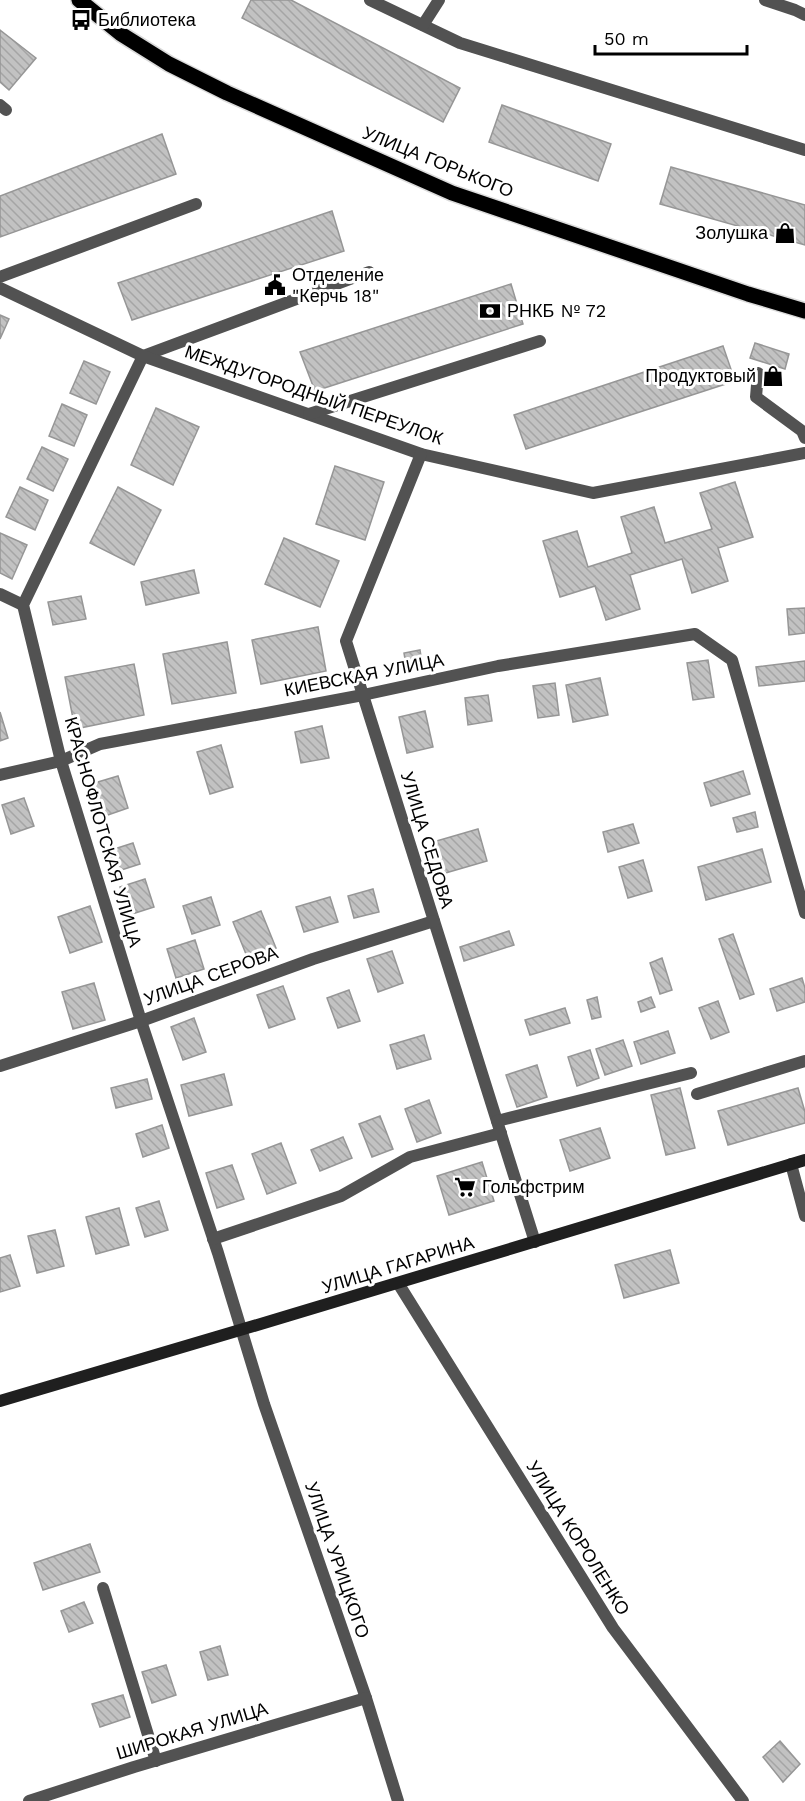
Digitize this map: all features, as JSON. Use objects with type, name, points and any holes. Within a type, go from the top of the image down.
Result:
[{"type":"main road","name":"УЛИЦА ГОРЬКОГО","points":[[79,0],[121,34],[169,64],[227,93],[452,193],[748,294],[805,311]]},
{"type":"main road","name":"УЛИЦА ГАГАРИНА","points":[[0,1401],[805,1160]]},
{"type":"lane","points":[[370,0],[460,43],[805,150]]},
{"type":"lane","points":[[423,25],[439,0]]},
{"type":"lane","points":[[765,0],[805,15]]},
{"type":"lane","points":[[0,277],[196,204]]},
{"type":"lane","points":[[0,594],[23,605],[143,356],[369,272]]},
{"type":"lane","name":"МЕЖДУГОРОДНЫЙ ПЕРЕУЛОК","points":[[0,288],[143,356],[421,454],[593,494],[805,453]]},
{"type":"lane","points":[[309,414],[540,341]]},
{"type":"lane","points":[[758,373],[756,397],[801,431],[805,438]]},
{"type":"lane","name":"УЛИЦА СЕДОВА","points":[[421,454],[346,641],[535,1242]]},
{"type":"lane","name":"КРАСНОФЛОТСКАЯ УЛИЦА","points":[[23,605],[61,761],[141,1021],[242,1330]]},
{"type":"lane","name":"КИЕВСКАЯ УЛИЦА","points":[[0,775],[61,761],[100,744],[363,695],[498,666],[695,634],[732,660],[805,913]]},
{"type":"lane","name":"УЛИЦА СЕРОВА","points":[[0,1066],[141,1021],[313,959],[434,921]]},
{"type":"lane","points":[[697,1094],[805,1061]]},
{"type":"lane","points":[[497,1121],[691,1073]]},
{"type":"lane","points":[[213,1239],[342,1196],[410,1157],[501,1133]]},
{"type":"lane","points":[[791,1164],[805,1215]]},
{"type":"lane","name":"УЛИЦА КОРОЛЕНКО","points":[[398,1283],[613,1628],[743,1801]]},
{"type":"lane","name":"УЛИЦА УРИЦКОГО","points":[[242,1330],[264,1404],[366,1698],[398,1801]]},
{"type":"lane","points":[[103,1588],[156,1761]]},
{"type":"lane","name":"ШИРОКАЯ УЛИЦА","points":[[29,1801],[366,1698]]},
{"type":"building","points":[[251,0],[291,0],[460,88],[443,122],[242,18]]},
{"type":"building","points":[[0,30],[36,58],[9,90],[0,82]]},
{"type":"building","points":[[502,105],[611,144],[598,181],[489,142]]},
{"type":"building","points":[[162,134],[176,174],[0,237],[0,196]]},
{"type":"building","points":[[671,167],[805,205],[805,245],[660,204]]},
{"type":"building","points":[[332,211],[344,251],[132,320],[118,283]]},
{"type":"building","points":[[511,284],[523,324],[315,391],[300,352]]},
{"type":"building","points":[[0,315],[9,319],[0,339]]},
{"type":"building","points":[[755,343],[789,354],[785,369],[750,358]]},
{"type":"building","points":[[723,346],[735,381],[526,449],[514,415]]},
{"type":"building","points":[[84,361],[110,372],[96,404],[70,393]]},
{"type":"building","points":[[62,404],[87,415],[74,446],[49,436]]},
{"type":"building","points":[[156,408],[199,427],[173,485],[131,465]]},
{"type":"building","points":[[42,447],[68,459],[53,491],[27,479]]},
{"type":"building","points":[[335,466],[384,482],[365,540],[316,524]]},
{"type":"building","points":[[735,482],[753,537],[718,548],[728,581],[692,593],[682,559],[630,575],[640,609],[606,620],[595,586],[560,597],[543,541],[577,531],[588,567],[632,553],[621,517],[654,507],[665,543],[712,529],[700,493]]},
{"type":"building","points":[[20,487],[48,500],[35,530],[6,517]]},
{"type":"building","points":[[118,487],[161,510],[134,565],[90,543]]},
{"type":"building","points":[[0,533],[27,545],[12,579],[0,573]]},
{"type":"building","points":[[284,538],[339,561],[320,607],[265,584]]},
{"type":"building","points":[[194,570],[199,593],[146,605],[141,582]]},
{"type":"building","points":[[81,596],[86,619],[53,625],[48,602]]},
{"type":"building","points":[[805,608],[805,633],[789,635],[787,609]]},
{"type":"building","points":[[318,627],[326,671],[261,684],[252,640]]},
{"type":"building","points":[[227,642],[236,693],[172,704],[163,654]]},
{"type":"building","points":[[420,650],[423,668],[407,671],[404,653]]},
{"type":"building","points":[[708,660],[714,697],[693,700],[687,663]]},
{"type":"building","points":[[805,661],[805,681],[759,686],[756,667]]},
{"type":"building","points":[[134,664],[144,715],[75,729],[65,677]]},
{"type":"building","points":[[600,678],[608,715],[573,722],[566,685]]},
{"type":"building","points":[[555,683],[559,715],[538,718],[533,686]]},
{"type":"building","points":[[488,695],[492,721],[468,725],[465,698]]},
{"type":"building","points":[[425,711],[433,747],[407,753],[399,717]]},
{"type":"building","points":[[0,712],[8,738],[0,741]]},
{"type":"building","points":[[322,726],[329,758],[301,763],[295,732]]},
{"type":"building","points":[[221,745],[233,787],[210,794],[197,752]]},
{"type":"building","points":[[743,771],[750,794],[711,806],[704,783]]},
{"type":"building","points":[[118,776],[128,808],[102,817],[91,784]]},
{"type":"building","points":[[24,798],[34,826],[11,834],[2,805]]},
{"type":"building","points":[[755,812],[758,827],[737,832],[733,818]]},
{"type":"building","points":[[633,824],[639,843],[608,852],[603,832]]},
{"type":"building","points":[[478,829],[487,861],[442,874],[433,842]]},
{"type":"building","points":[[133,843],[140,864],[115,872],[108,851]]},
{"type":"building","points":[[762,849],[771,882],[706,900],[698,867]]},
{"type":"building","points":[[643,860],[652,891],[628,898],[619,867]]},
{"type":"building","points":[[145,879],[154,907],[129,915],[120,887]]},
{"type":"building","points":[[373,889],[379,912],[354,918],[348,896]]},
{"type":"building","points":[[211,897],[220,925],[192,934],[183,906]]},
{"type":"building","points":[[330,897],[338,922],[304,932],[296,907]]},
{"type":"building","points":[[90,906],[102,942],[70,953],[58,917]]},
{"type":"building","points":[[261,911],[276,948],[248,959],[233,922]]},
{"type":"building","points":[[509,931],[514,945],[464,961],[460,947]]},
{"type":"building","points":[[733,934],[754,994],[740,999],[719,939]]},
{"type":"building","points":[[195,940],[204,969],[176,978],[167,949]]},
{"type":"building","points":[[392,951],[403,983],[378,992],[367,959]]},
{"type":"building","points":[[662,958],[672,990],[660,994],[650,963]]},
{"type":"building","points":[[802,978],[805,1002],[777,1011],[770,989]]},
{"type":"building","points":[[94,983],[105,1020],[73,1029],[62,992]]},
{"type":"building","points":[[283,986],[295,1019],[269,1028],[257,995]]},
{"type":"building","points":[[349,990],[360,1021],[338,1028],[327,998]]},
{"type":"building","points":[[597,997],[601,1017],[592,1019],[587,1000]]},
{"type":"building","points":[[651,997],[655,1007],[641,1012],[638,1002]]},
{"type":"building","points":[[718,1001],[729,1032],[711,1039],[699,1008]]},
{"type":"building","points":[[565,1008],[570,1023],[530,1035],[525,1020]]},
{"type":"building","points":[[194,1018],[206,1052],[183,1060],[171,1027]]},
{"type":"building","points":[[668,1031],[675,1053],[641,1064],[634,1042]]},
{"type":"building","points":[[424,1035],[431,1059],[397,1069],[390,1045]]},
{"type":"building","points":[[623,1040],[632,1066],[605,1075],[596,1049]]},
{"type":"building","points":[[590,1050],[599,1078],[577,1086],[568,1057]]},
{"type":"building","points":[[537,1065],[547,1097],[517,1107],[506,1075]]},
{"type":"building","points":[[224,1074],[232,1105],[189,1116],[181,1085]]},
{"type":"building","points":[[147,1079],[152,1099],[116,1108],[111,1088]]},
{"type":"building","points":[[680,1088],[695,1148],[666,1155],[651,1095]]},
{"type":"building","points":[[798,1088],[805,1112],[805,1123],[728,1145],[718,1111]]},
{"type":"building","points":[[429,1100],[441,1133],[417,1142],[405,1109]]},
{"type":"building","points":[[380,1116],[393,1149],[372,1157],[359,1124]]},
{"type":"building","points":[[162,1125],[169,1148],[143,1157],[136,1134]]},
{"type":"building","points":[[600,1128],[610,1158],[570,1171],[560,1140]]},
{"type":"building","points":[[343,1137],[352,1158],[320,1171],[311,1150]]},
{"type":"building","points":[[281,1143],[296,1183],[267,1194],[252,1154]]},
{"type":"building","points":[[482,1162],[494,1201],[449,1215],[437,1176]]},
{"type":"building","points":[[232,1165],[244,1199],[217,1208],[206,1173]]},
{"type":"building","points":[[159,1201],[168,1230],[145,1237],[136,1208]]},
{"type":"building","points":[[119,1208],[129,1245],[96,1254],[86,1217]]},
{"type":"building","points":[[55,1230],[64,1266],[37,1273],[28,1236]]},
{"type":"building","points":[[670,1250],[679,1283],[624,1298],[615,1265]]},
{"type":"building","points":[[10,1255],[20,1286],[0,1292],[0,1258]]},
{"type":"building","points":[[90,1544],[100,1572],[43,1590],[34,1563]]},
{"type":"building","points":[[84,1602],[93,1623],[69,1632],[61,1611]]},
{"type":"building","points":[[220,1646],[228,1675],[208,1680],[200,1652]]},
{"type":"building","points":[[166,1665],[176,1695],[152,1703],[142,1672]]},
{"type":"building","points":[[123,1695],[130,1717],[100,1727],[92,1704]]},
{"type":"building","points":[[780,1741],[800,1764],[783,1782],[763,1757]]},
{"type":"place","name":"Библиотека","points":[[81,20]]},
{"type":"place","name":"Золушка","points":[[785,233]]},
{"type":"place","name":"Отделение \"Керчь 18\"","points":[[275,285]]},
{"type":"place","name":"РНКБ № 72","points":[[490,311]]},
{"type":"place","name":"Продуктовый","points":[[773,376]]},
{"type":"place","name":"Гольфстрим","points":[[465,1187]]}]
